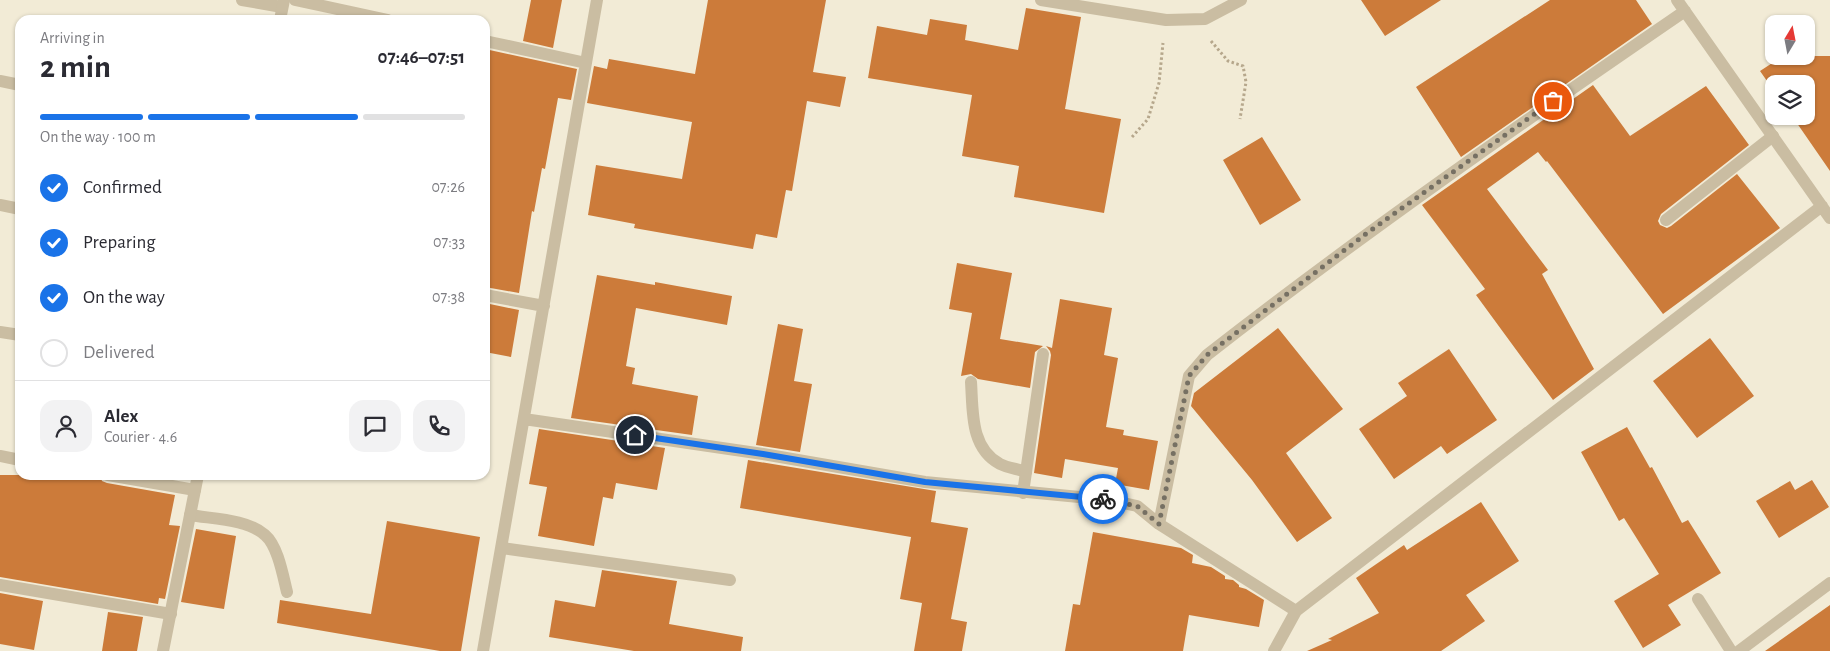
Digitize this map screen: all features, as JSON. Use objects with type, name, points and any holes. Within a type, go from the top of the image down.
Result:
[{"type":"street","points":[[242,0],[282,9]]},
{"type":"street","points":[[295,0],[365,15]]},
{"type":"street","points":[[483,651],[597,0]]},
{"type":"street","points":[[1041,0],[1166,20],[1205,19],[1240,0]]},
{"type":"street","points":[[1677,0],[1830,218]]},
{"type":"street","points":[[1159,524],[1189,376],[1207,355],[1367,233],[1520,123],[1685,11]]},
{"type":"street","points":[[490,42],[586,63]]},
{"type":"street","points":[[0,81],[15,84]]},
{"type":"street","points":[[1666,220],[1773,136]]},
{"type":"street","points":[[0,205],[15,208]]},
{"type":"street","points":[[1274,651],[1296,611],[1822,206]]},
{"type":"street","points":[[490,296],[544,306]]},
{"type":"street","points":[[0,332],[15,334]]},
{"type":"street","points":[[1023,493],[1044,354]]},
{"type":"street","points":[[971,382],[974,430],[984,450],[999,464],[1026,472]]},
{"type":"street","points":[[524,419],[763,454],[925,482],[1110,500],[1137,506],[1159,524],[1296,611]]},
{"type":"street","points":[[0,456],[15,459]]},
{"type":"street","points":[[137,480],[195,490]]},
{"type":"street","points":[[163,651],[197,480]]},
{"type":"street","points":[[190,515],[245,525],[265,535],[278,556],[287,592]]},
{"type":"street","points":[[502,548],[730,580]]},
{"type":"street","points":[[1739,651],[1830,583]]},
{"type":"street","points":[[0,585],[171,614]]},
{"type":"street","points":[[1698,599],[1731,651]]},
{"type":"path","points":[[1205,19],[1212,45],[1228,61],[1243,66],[1246,82],[1240,120]]},
{"type":"path","points":[[1132,137],[1148,119],[1159,83],[1166,20]]},
{"type":"building","points":[[531,0],[562,0],[553,48],[523,41]]},
{"type":"building","points":[[708,0],[826,0],[813,72],[846,77],[840,107],[807,101],[792,191],[786,190],[777,238],[756,234],[753,249],[634,228],[635,224],[588,215],[596,165],[682,179],[692,122],[587,103],[594,66],[607,69],[609,59],[695,74]]},
{"type":"building","points":[[1361,0],[1441,0],[1385,36]]},
{"type":"building","points":[[1550,0],[1636,0],[1652,24],[1461,157],[1416,87]]},
{"type":"building","points":[[1026,8],[1081,17],[1065,109],[1121,119],[1104,213],[1014,197],[1019,166],[962,156],[972,95],[868,78],[877,26],[927,35],[930,19],[967,25],[965,40],[1018,50]]},
{"type":"building","points":[[490,50],[577,69],[571,100],[558,98],[545,169],[542,168],[534,212],[532,211],[519,293],[490,288]]},
{"type":"building","points":[[1815,56],[1830,56],[1830,171],[1798,125],[1815,125],[1815,75],[1765,75],[1765,78],[1760,71],[1769,65],[1815,65]]},
{"type":"building","points":[[1593,85],[1630,136],[1706,86],[1749,145],[1661,214],[1658,221],[1660,225],[1667,228],[1671,226],[1737,174],[1780,228],[1663,314],[1547,161],[1538,152],[1487,189],[1548,270],[1542,274],[1594,369],[1553,400],[1476,295],[1485,289],[1422,205]]},
{"type":"building","points":[[1262,137],[1301,200],[1260,225],[1223,160]]},
{"type":"building","points":[[957,263],[1012,273],[1000,339],[1043,346],[1035,352],[1030,388],[978,379],[971,374],[961,376],[972,313],[949,309]]},
{"type":"building","points":[[597,275],[655,285],[655,282],[732,296],[727,325],[636,308],[626,366],[635,368],[632,384],[698,396],[692,435],[571,418]]},
{"type":"building","points":[[1060,299],[1112,308],[1104,355],[1118,358],[1106,427],[1124,430],[1123,435],[1158,441],[1149,490],[1115,484],[1118,468],[1065,459],[1062,478],[1034,473],[1051,355],[1046,346],[1052,348]]},
{"type":"building","points":[[490,304],[519,310],[511,357],[490,353]]},
{"type":"building","points":[[778,324],[803,329],[794,381],[812,384],[800,452],[756,445]]},
{"type":"building","points":[[1278,328],[1343,409],[1286,453],[1332,518],[1297,542],[1252,480],[1191,406],[1194,393]]},
{"type":"building","points":[[1710,338],[1754,396],[1697,438],[1653,381]]},
{"type":"building","points":[[1449,349],[1497,420],[1447,454],[1441,446],[1394,479],[1359,429],[1407,396],[1398,383]]},
{"type":"building","points":[[1627,427],[1650,468],[1652,467],[1682,523],[1688,520],[1721,573],[1668,605],[1681,625],[1643,648],[1614,601],[1659,574],[1624,518],[1619,521],[1581,452]]},
{"type":"building","points":[[539,429],[665,448],[657,490],[616,483],[613,499],[603,497],[594,546],[538,536],[547,487],[529,484]]},
{"type":"building","points":[[748,460],[936,491],[931,522],[968,528],[951,619],[967,622],[962,651],[914,651],[922,603],[900,599],[911,537],[740,508]]},
{"type":"building","points":[[0,475],[15,475],[15,480],[102,480],[107,483],[175,495],[169,525],[180,526],[165,599],[159,598],[158,604],[0,577]]},
{"type":"building","points":[[1812,480],[1829,507],[1779,538],[1756,501],[1790,481],[1795,490]]},
{"type":"building","points":[[1481,502],[1519,561],[1466,595],[1485,621],[1441,651],[1307,651],[1332,640],[1328,639],[1379,613],[1356,578],[1404,545],[1407,550]]},
{"type":"building","points":[[387,521],[480,537],[461,651],[440,651],[277,623],[280,600],[371,614]]},
{"type":"building","points":[[196,529],[236,536],[224,609],[181,602]]},
{"type":"building","points":[[1093,532],[1181,548],[1193,555],[1192,563],[1211,567],[1225,576],[1225,579],[1233,580],[1239,587],[1264,600],[1259,627],[1189,615],[1183,651],[1065,651],[1073,604],[1080,605]]},
{"type":"building","points":[[602,570],[677,581],[669,624],[743,637],[741,651],[634,651],[549,637],[555,600],[595,607]]},
{"type":"building","points":[[0,593],[43,601],[34,650],[0,644]]},
{"type":"building","points":[[1830,605],[1830,651],[1765,651]]},
{"type":"building","points":[[108,612],[143,617],[137,651],[102,651]]},
{"type":"way so far","points":[[1103,499],[1137,506],[1159,524],[1189,376],[1207,355],[1367,233],[1553,101]]},
{"type":"route","points":[[635,435],[763,454],[925,482],[1023,493],[1103,499]]}]
